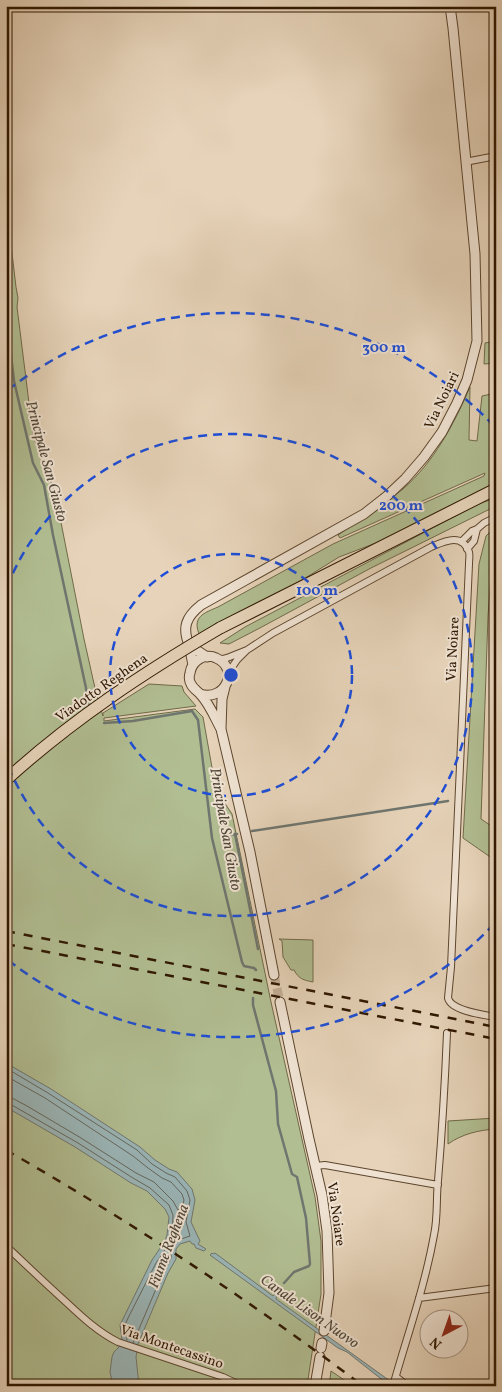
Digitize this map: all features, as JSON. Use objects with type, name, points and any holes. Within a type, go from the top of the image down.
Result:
[{"type":"highway","name":"Viadotto Reghena","points":[[6,780],[99,704],[168,658],[220,628],[496,489]]},
{"type":"street","name":"Via Noiari","points":[[193,665],[187,640],[186,624],[194,611],[201,605],[364,514],[387,496],[424,457],[442,432],[467,380],[477,341],[475,254],[450,6]]},
{"type":"street","points":[[465,162],[496,156]]},
{"type":"street","points":[[461,542],[472,531],[496,517]]},
{"type":"street","points":[[219,660],[247,650],[275,632],[431,547],[448,540],[459,540],[467,549],[474,541],[477,529]]},
{"type":"street","name":"Via Noiare","points":[[467,549],[469,552],[469,564],[452,948],[448,998],[449,1002],[454,1006],[470,1012],[496,1017]]},
{"type":"street","points":[[189,645],[207,656],[219,660],[227,668],[228,678],[221,706],[221,729],[250,852],[274,975]]},
{"type":"street","points":[[228,673],[247,650]]},
{"type":"street","points":[[207,656],[200,658],[193,665],[189,673],[189,680],[211,709],[221,729]]},
{"type":"street","points":[[200,694],[211,696],[225,688]]},
{"type":"street","points":[[280,1002],[315,1166]]},
{"type":"street","points":[[408,1386],[395,1381],[419,1298],[438,1213],[447,1033]]},
{"type":"street","name":"Via Noiare","points":[[324,1331],[329,1293],[328,1231],[315,1166],[330,1165],[438,1185]]},
{"type":"street","name":"Via Montecassino","points":[[6,1246],[103,1334],[118,1342],[224,1377],[242,1386]]},
{"type":"street","points":[[419,1298],[496,1288]]},
{"type":"street","points":[[315,1386],[321,1350]]},
{"type":"green space","points":[[6,202],[33,435],[55,492],[84,639],[103,716],[103,713],[149,684],[182,686],[184,692],[196,706],[104,718],[104,721],[195,709],[203,717],[216,790],[232,814],[271,1002],[315,1197],[321,1241],[321,1294],[307,1386],[6,1386]]},
{"type":"green space","points":[[496,341],[496,363],[484,364],[485,343]]},
{"type":"green space","points":[[470,387],[469,440],[477,441],[482,396],[496,393],[496,482],[376,543],[339,557],[302,580],[200,636],[198,620],[208,611],[333,544],[484,476],[485,473],[340,538],[338,535],[388,501],[403,489],[424,467],[442,442]]},
{"type":"green space","points":[[496,498],[496,506],[371,568],[229,644],[220,643],[245,627],[478,504]]},
{"type":"green space","points":[[496,526],[496,553],[490,587],[488,616],[481,819],[496,829],[496,861],[463,838],[479,564],[486,536]]},
{"type":"green space","points":[[279,939],[313,940],[313,982],[302,979],[294,970],[291,970],[283,957],[282,941]]},
{"type":"green space","points":[[496,1118],[496,1129],[471,1133],[448,1144],[448,1121]]},
{"type":"green space","points":[[331,1371],[353,1386],[329,1386]]},
{"type":"water","name":"Fiume Reghena","points":[[6,1063],[51,1089],[140,1147],[155,1160],[177,1172],[192,1189],[195,1200],[191,1222],[200,1241],[198,1244],[206,1249],[204,1251],[196,1248],[190,1241],[180,1244],[176,1249],[176,1259],[168,1273],[138,1344],[136,1357],[139,1386],[113,1386],[110,1372],[112,1357],[122,1339],[120,1325],[152,1260],[165,1241],[169,1217],[165,1209],[147,1191],[6,1107]]},
{"type":"water","points":[[215,1253],[273,1296],[277,1295],[276,1299],[397,1386],[390,1386],[347,1352],[338,1348],[210,1255]]},
{"type":"waterway","name":"Principale San Giusto","points":[[6,237],[10,257],[8,300]]},
{"type":"waterway","name":"Principale San Giusto","points":[[7,312],[14,381],[33,463],[44,485],[88,704]]},
{"type":"waterway","name":"Principale San Giusto","points":[[104,723],[133,721],[192,711],[198,720],[212,838],[242,962],[244,966],[256,970]]},
{"type":"waterway","points":[[252,831],[448,801]]},
{"type":"waterway","points":[[235,834],[258,949]]},
{"type":"waterway","points":[[229,835],[237,834]]},
{"type":"waterway","name":"Principale San Giusto","points":[[253,998],[253,1005],[276,1091],[278,1124],[292,1174],[297,1177],[306,1218],[310,1264],[294,1272],[284,1283]]},
{"type":"tunnel","points":[[274,975],[280,1002]]},
{"type":"railway","points":[[6,931],[496,1027]]},
{"type":"railway","points":[[6,944],[496,1039]]},
{"type":"railway","points":[[6,1150],[188,1262],[277,1323],[363,1386]]},
{"type":"water label","name":"Canale Lison Nuovo","points":[[310,1311]]}]
